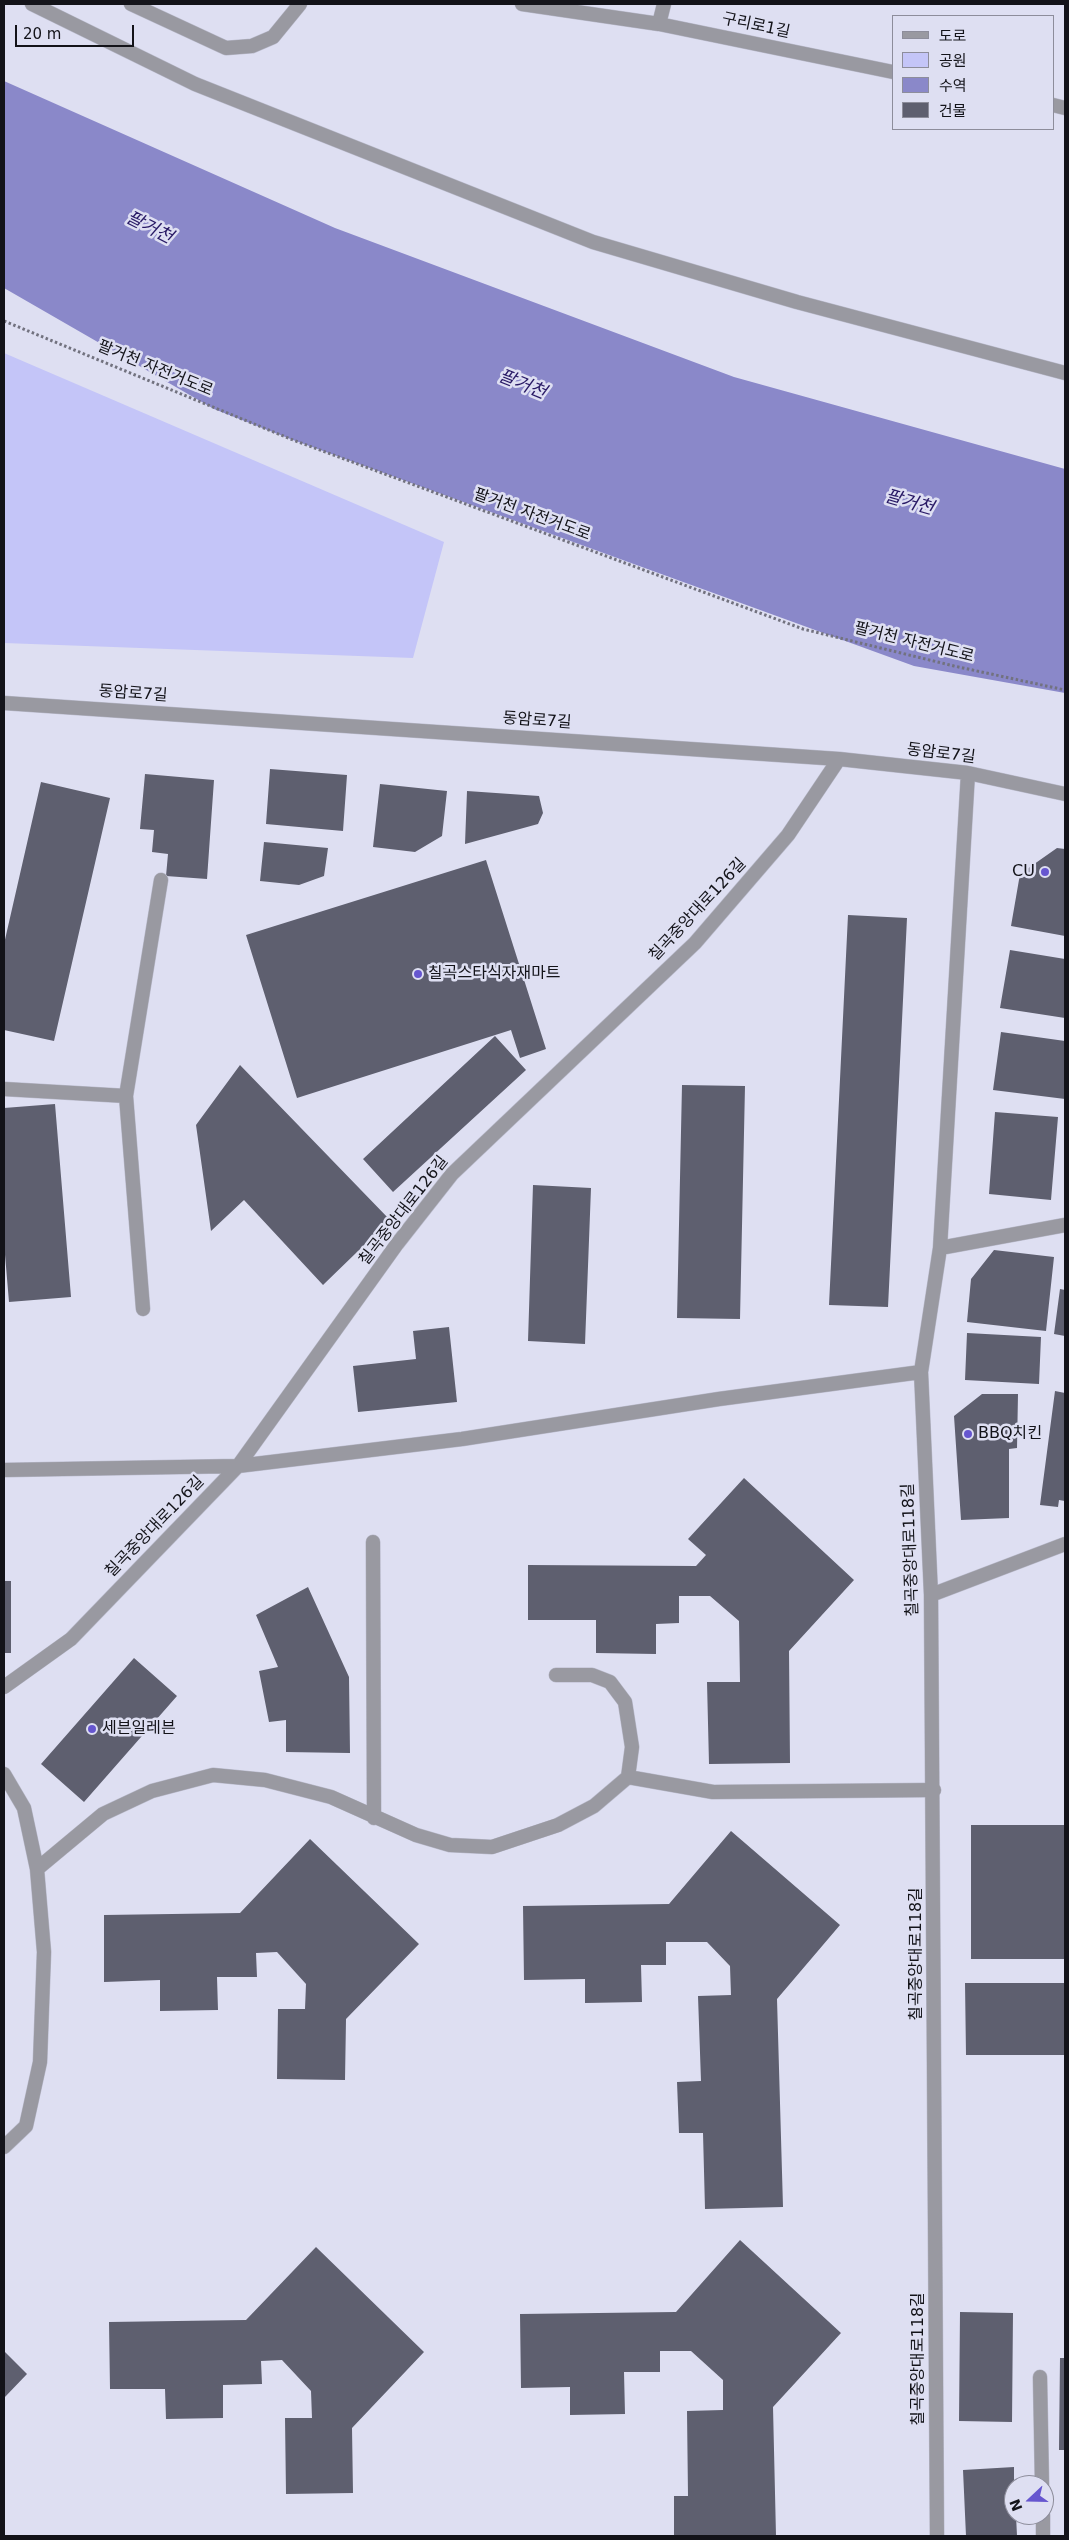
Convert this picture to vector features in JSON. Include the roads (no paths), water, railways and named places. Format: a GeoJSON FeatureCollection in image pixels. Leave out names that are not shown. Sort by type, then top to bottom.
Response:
{"type":"FeatureCollection","features":[{"type":"Feature","properties":{"kind":"street"},"geometry":{"type":"LineString","coordinates":[[32,4],[195,84],[593,242],[797,302],[1065,373]]}},
{"type":"Feature","properties":{"kind":"street"},"geometry":{"type":"LineString","coordinates":[[131,4],[226,48],[252,46],[273,37],[300,4]]}},
{"type":"Feature","properties":{"kind":"street","name":"구리로1길"},"geometry":{"type":"LineString","coordinates":[[522,4],[659,24],[892,72]]}},
{"type":"Feature","properties":{"kind":"street"},"geometry":{"type":"LineString","coordinates":[[659,24],[664,4]]}},
{"type":"Feature","properties":{"kind":"street","name":"동암로7길"},"geometry":{"type":"LineString","coordinates":[[4,703],[838,759],[968,773],[1065,794]]}},
{"type":"Feature","properties":{"kind":"street","name":"칠곡중앙대로126길"},"geometry":{"type":"LineString","coordinates":[[4,1687],[71,1639],[238,1466],[397,1244],[452,1174],[695,943],[788,835],[838,759]]}},
{"type":"Feature","properties":{"kind":"street","name":"칠곡중앙대로118길"},"geometry":{"type":"LineString","coordinates":[[937,2536],[934,1790],[931,1595],[921,1372],[940,1248],[968,773]]}},
{"type":"Feature","properties":{"kind":"street"},"geometry":{"type":"LineString","coordinates":[[143,1309],[126,1096],[161,880]]}},
{"type":"Feature","properties":{"kind":"street"},"geometry":{"type":"LineString","coordinates":[[4,1089],[126,1096]]}},
{"type":"Feature","properties":{"kind":"street"},"geometry":{"type":"LineString","coordinates":[[940,1248],[1065,1225]]}},
{"type":"Feature","properties":{"kind":"street"},"geometry":{"type":"LineString","coordinates":[[4,1470],[238,1466],[462,1439],[719,1399],[921,1372]]}},
{"type":"Feature","properties":{"kind":"street"},"geometry":{"type":"LineString","coordinates":[[373,1542],[374,1818]]}},
{"type":"Feature","properties":{"kind":"street"},"geometry":{"type":"LineString","coordinates":[[931,1595],[1065,1544]]}},
{"type":"Feature","properties":{"kind":"street"},"geometry":{"type":"LineString","coordinates":[[37,1869],[103,1814],[152,1791],[213,1775],[265,1780],[331,1797],[374,1818],[416,1835],[450,1845],[492,1847],[558,1825],[587,1810],[628,1777],[632,1747],[625,1702],[610,1682],[592,1674],[556,1675]]}},
{"type":"Feature","properties":{"kind":"street"},"geometry":{"type":"LineString","coordinates":[[4,1774],[24,1808],[37,1869],[44,1952],[40,2062],[26,2126],[4,2147]]}},
{"type":"Feature","properties":{"kind":"street"},"geometry":{"type":"LineString","coordinates":[[628,1777],[713,1792],[934,1790]]}},
{"type":"Feature","properties":{"kind":"street"},"geometry":{"type":"LineString","coordinates":[[1040,2377],[1042,2475]]}},
{"type":"Feature","properties":{"kind":"water","name":"팔거천"},"geometry":{"type":"Polygon","coordinates":[[[4,81],[335,228],[734,377],[1065,469],[1065,693],[914,666],[293,440],[214,409],[4,288],[4,81]]]}},
{"type":"Feature","properties":{"kind":"place","name":"CU"},"geometry":{"type":"Point","coordinates":[1045,872]}},
{"type":"Feature","properties":{"kind":"place","name":"칠곡스타식자재마트"},"geometry":{"type":"Point","coordinates":[418,974]}},
{"type":"Feature","properties":{"kind":"place","name":"BBQ치킨"},"geometry":{"type":"Point","coordinates":[968,1434]}},
{"type":"Feature","properties":{"kind":"place","name":"세븐일레븐"},"geometry":{"type":"Point","coordinates":[92,1729]}}]}
